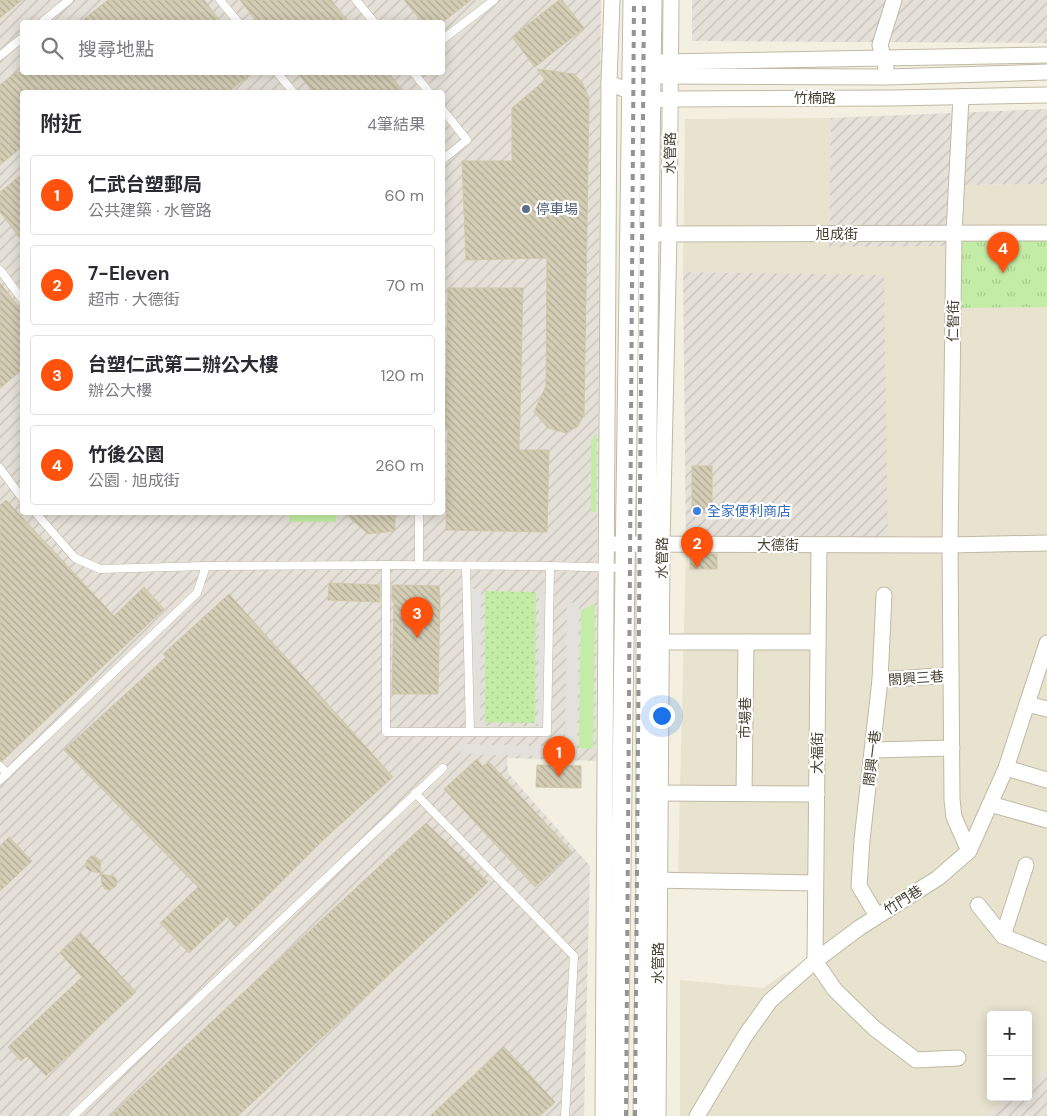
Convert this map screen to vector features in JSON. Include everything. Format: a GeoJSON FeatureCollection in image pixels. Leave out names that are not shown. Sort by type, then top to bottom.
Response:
{"type":"FeatureCollection","features":[{"type":"Feature","properties":{"kind":"street"},"geometry":{"type":"LineString","coordinates":[[612,0],[609,83],[607,544],[616,568],[618,1116]]}},
{"type":"Feature","properties":{"kind":"street"},"geometry":{"type":"LineString","coordinates":[[603,1116],[616,568],[626,545],[628,235],[633,0]]}},
{"type":"Feature","properties":{"kind":"street","name":"水管路"},"geometry":{"type":"LineString","coordinates":[[643,1116],[652,880],[660,792],[661,642],[654,545],[669,234],[661,100],[661,69],[652,0]]}},
{"type":"Feature","properties":{"kind":"street","name":"水管路"},"geometry":{"type":"LineString","coordinates":[[661,69],[671,0]]}},
{"type":"Feature","properties":{"kind":"street"},"geometry":{"type":"LineString","coordinates":[[892,98],[880,45],[894,0]]}},
{"type":"Feature","properties":{"kind":"street","name":"竹楠路"},"geometry":{"type":"LineString","coordinates":[[609,83],[631,83],[661,69],[883,59],[1047,55]]}},
{"type":"Feature","properties":{"kind":"street","name":"竹楠路"},"geometry":{"type":"LineString","coordinates":[[661,69],[888,77],[1047,72]]}},
{"type":"Feature","properties":{"kind":"street","name":"竹楠路"},"geometry":{"type":"LineString","coordinates":[[631,83],[661,100],[1047,95]]}},
{"type":"Feature","properties":{"kind":"street","name":"仁智街"},"geometry":{"type":"LineString","coordinates":[[950,545],[954,233],[961,97]]}},
{"type":"Feature","properties":{"kind":"street","name":"水管路"},"geometry":{"type":"LineString","coordinates":[[658,1116],[652,880],[654,545],[649,234],[661,100]]}},
{"type":"Feature","properties":{"kind":"street","name":"旭成街"},"geometry":{"type":"LineString","coordinates":[[628,235],[1047,233]]}},
{"type":"Feature","properties":{"kind":"street","name":"大德街"},"geometry":{"type":"LineString","coordinates":[[607,544],[950,545],[1047,543]]}},
{"type":"Feature","properties":{"kind":"street","name":"大福街"},"geometry":{"type":"LineString","coordinates":[[815,961],[819,545]]}},
{"type":"Feature","properties":{"kind":"street"},"geometry":{"type":"LineString","coordinates":[[950,545],[954,817],[969,851]]}},
{"type":"Feature","properties":{"kind":"street","name":"閤興一巷"},"geometry":{"type":"LineString","coordinates":[[877,916],[859,886],[862,840],[880,680],[884,595]]}},
{"type":"Feature","properties":{"kind":"street"},"geometry":{"type":"LineString","coordinates":[[661,642],[818,642]]}},
{"type":"Feature","properties":{"kind":"street","name":"市場巷"},"geometry":{"type":"LineString","coordinates":[[744,793],[746,642]]}},
{"type":"Feature","properties":{"kind":"street","name":"竹門巷"},"geometry":{"type":"LineString","coordinates":[[697,1116],[745,1036],[770,1001],[815,961],[877,916],[938,878],[969,851],[1006,768],[1047,643]]}},
{"type":"Feature","properties":{"kind":"street","name":"閤興三巷"},"geometry":{"type":"LineString","coordinates":[[880,680],[951,675]]}},
{"type":"Feature","properties":{"kind":"street"},"geometry":{"type":"LineString","coordinates":[[1027,704],[1047,710]]}},
{"type":"Feature","properties":{"kind":"street"},"geometry":{"type":"LineString","coordinates":[[873,750],[952,748]]}},
{"type":"Feature","properties":{"kind":"street"},"geometry":{"type":"LineString","coordinates":[[1006,768],[1047,780]]}},
{"type":"Feature","properties":{"kind":"street"},"geometry":{"type":"LineString","coordinates":[[660,792],[817,794]]}},
{"type":"Feature","properties":{"kind":"street"},"geometry":{"type":"LineString","coordinates":[[990,804],[1047,820]]}},
{"type":"Feature","properties":{"kind":"street"},"geometry":{"type":"LineString","coordinates":[[1003,936],[1026,865]]}},
{"type":"Feature","properties":{"kind":"street"},"geometry":{"type":"LineString","coordinates":[[652,880],[816,883]]}},
{"type":"Feature","properties":{"kind":"street"},"geometry":{"type":"LineString","coordinates":[[978,906],[1003,936],[1047,954]]}},
{"type":"Feature","properties":{"kind":"street"},"geometry":{"type":"LineString","coordinates":[[815,961],[835,990],[874,1028],[916,1060],[958,1058]]}},
{"type":"Feature","properties":{"kind":"lane"},"geometry":{"type":"LineString","coordinates":[[44,20],[69,0]]}},
{"type":"Feature","properties":{"kind":"lane"},"geometry":{"type":"LineString","coordinates":[[220,0],[236,20]]}},
{"type":"Feature","properties":{"kind":"lane"},"geometry":{"type":"LineString","coordinates":[[356,0],[372,20]]}},
{"type":"Feature","properties":{"kind":"lane"},"geometry":{"type":"LineString","coordinates":[[445,38],[494,0]]}},
{"type":"Feature","properties":{"kind":"lane"},"geometry":{"type":"LineString","coordinates":[[0,56],[20,40]]}},
{"type":"Feature","properties":{"kind":"lane"},"geometry":{"type":"LineString","coordinates":[[279,75],[291,90]]}},
{"type":"Feature","properties":{"kind":"lane"},"geometry":{"type":"LineString","coordinates":[[415,75],[427,90]]}},
{"type":"Feature","properties":{"kind":"lane"},"geometry":{"type":"LineString","coordinates":[[445,113],[467,140],[445,158]]}},
{"type":"Feature","properties":{"kind":"lane"},"geometry":{"type":"LineString","coordinates":[[0,270],[20,296]]}},
{"type":"Feature","properties":{"kind":"lane"},"geometry":{"type":"LineString","coordinates":[[0,468],[20,494]]}},
{"type":"Feature","properties":{"kind":"lane"},"geometry":{"type":"LineString","coordinates":[[38,515],[75,558],[100,569],[206,566],[386,565],[616,568]]}},
{"type":"Feature","properties":{"kind":"lane"},"geometry":{"type":"LineString","coordinates":[[419,515],[419,565]]}},
{"type":"Feature","properties":{"kind":"lane"},"geometry":{"type":"LineString","coordinates":[[386,565],[386,732],[547,732],[550,566]]}},
{"type":"Feature","properties":{"kind":"lane"},"geometry":{"type":"LineString","coordinates":[[0,780],[197,593],[206,566]]}},
{"type":"Feature","properties":{"kind":"lane"},"geometry":{"type":"LineString","coordinates":[[466,566],[470,732]]}},
{"type":"Feature","properties":{"kind":"lane"},"geometry":{"type":"LineString","coordinates":[[0,766],[7,774]]}},
{"type":"Feature","properties":{"kind":"lane"},"geometry":{"type":"LineString","coordinates":[[74,1116],[443,768]]}},
{"type":"Feature","properties":{"kind":"lane"},"geometry":{"type":"LineString","coordinates":[[415,793],[574,956],[565,1116]]}},
{"type":"Feature","properties":{"kind":"shaded area"},"geometry":{"type":"Polygon","coordinates":[[[0,0],[601,0],[596,761],[507,758],[508,773],[590,866],[584,1116],[0,1116],[0,0]]]}},
{"type":"Feature","properties":{"kind":"shaded area"},"geometry":{"type":"Polygon","coordinates":[[[692,0],[1047,0],[1047,43],[692,41],[692,0]]]}},
{"type":"Feature","properties":{"kind":"shaded area"},"geometry":{"type":"Polygon","coordinates":[[[1047,109],[1047,184],[962,185],[961,246],[829,247],[831,118],[1047,109]]]}},
{"type":"Feature","properties":{"kind":"shaded area"},"geometry":{"type":"Polygon","coordinates":[[[831,118],[829,247],[962,185],[1047,184],[1047,1070],[1032,1081],[1032,1011],[987,1011],[987,1101],[1006,1101],[986,1116],[680,1116],[680,980],[763,988],[808,958],[809,877],[678,872],[686,550],[884,276],[683,272],[685,119],[831,118]]]}},
{"type":"Feature","properties":{"kind":"shaded area"},"geometry":{"type":"Polygon","coordinates":[[[683,272],[884,275],[888,550],[686,550],[683,272]]]}},
{"type":"Feature","properties":{"kind":"shaded area"},"geometry":{"type":"Polygon","coordinates":[[[469,589],[481,589],[480,726],[538,726],[539,593],[550,593],[549,734],[468,734],[469,589]]]}},
{"type":"Feature","properties":{"kind":"shaded area"},"geometry":{"type":"Polygon","coordinates":[[[567,602],[579,603],[577,744],[565,744],[567,602]]]}},
{"type":"Feature","properties":{"kind":"shaded area"},"geometry":{"type":"Polygon","coordinates":[[[461,744],[577,747],[577,757],[460,754],[461,744]]]}},
{"type":"Feature","properties":{"kind":"shaded area"},"geometry":{"type":"Polygon","coordinates":[[[1047,1070],[1047,1116],[986,1116],[1006,1101],[1032,1101],[1032,1081],[1047,1070]]]}},
{"type":"Feature","properties":{"kind":"green space"},"geometry":{"type":"Polygon","coordinates":[[[958,238],[1047,238],[1047,307],[959,308],[958,238]]]}},
{"type":"Feature","properties":{"kind":"green space"},"geometry":{"type":"Polygon","coordinates":[[[597,433],[596,512],[591,512],[591,440],[597,433]]]}},
{"type":"Feature","properties":{"kind":"green space"},"geometry":{"type":"Polygon","coordinates":[[[289,515],[336,515],[336,522],[289,522],[289,515]]]}},
{"type":"Feature","properties":{"kind":"green space"},"geometry":{"type":"Polygon","coordinates":[[[485,591],[536,592],[535,723],[485,722],[485,591]]]}},
{"type":"Feature","properties":{"kind":"green space"},"geometry":{"type":"Polygon","coordinates":[[[595,604],[593,749],[579,748],[581,610],[595,604]]]}},
{"type":"Feature","properties":{"kind":"building"},"geometry":{"type":"Polygon","coordinates":[[[0,0],[22,0],[0,18],[0,0]]]}},
{"type":"Feature","properties":{"kind":"building"},"geometry":{"type":"Polygon","coordinates":[[[108,0],[204,0],[219,20],[83,20],[108,0]]]}},
{"type":"Feature","properties":{"kind":"building"},"geometry":{"type":"Polygon","coordinates":[[[240,0],[331,0],[347,20],[255,20],[240,0]]]}},
{"type":"Feature","properties":{"kind":"building"},"geometry":{"type":"Polygon","coordinates":[[[404,0],[471,0],[445,20],[420,20],[404,0]]]}},
{"type":"Feature","properties":{"kind":"building"},"geometry":{"type":"Polygon","coordinates":[[[559,0],[562,0],[584,28],[535,67],[512,37],[559,0]]]}},
{"type":"Feature","properties":{"kind":"building","name":"停車場"},"geometry":{"type":"Polygon","coordinates":[[[537,69],[574,74],[582,82],[589,98],[584,415],[577,427],[566,433],[548,428],[534,412],[546,386],[547,258],[466,260],[462,161],[512,161],[512,108],[545,80],[537,69]]]}},
{"type":"Feature","properties":{"kind":"building"},"geometry":{"type":"Polygon","coordinates":[[[16,72],[20,72],[20,75],[249,75],[230,90],[20,90],[20,149],[0,165],[0,85],[16,72]]]}},
{"type":"Feature","properties":{"kind":"building"},"geometry":{"type":"Polygon","coordinates":[[[299,75],[390,75],[402,90],[311,90],[299,75]]]}},
{"type":"Feature","properties":{"kind":"building"},"geometry":{"type":"Polygon","coordinates":[[[20,176],[20,238],[0,212],[0,192],[20,176]]]}},
{"type":"Feature","properties":{"kind":"building"},"geometry":{"type":"Polygon","coordinates":[[[0,283],[20,308],[20,372],[0,388],[0,283]]]}},
{"type":"Feature","properties":{"kind":"building"},"geometry":{"type":"Polygon","coordinates":[[[448,288],[523,288],[519,450],[549,450],[547,532],[446,530],[448,427],[445,427],[448,288]]]}},
{"type":"Feature","properties":{"kind":"building"},"geometry":{"type":"Polygon","coordinates":[[[692,466],[712,466],[712,513],[692,513],[692,466]]]}},
{"type":"Feature","properties":{"kind":"building"},"geometry":{"type":"Polygon","coordinates":[[[6,500],[114,616],[144,587],[164,609],[2,761],[0,760],[0,505],[6,500]]]}},
{"type":"Feature","properties":{"kind":"building"},"geometry":{"type":"Polygon","coordinates":[[[346,515],[395,515],[395,531],[368,534],[346,515]]]}},
{"type":"Feature","properties":{"kind":"building"},"geometry":{"type":"Polygon","coordinates":[[[690,554],[717,554],[717,569],[690,569],[690,554]]]}},
{"type":"Feature","properties":{"kind":"building"},"geometry":{"type":"Polygon","coordinates":[[[329,583],[380,585],[380,602],[328,600],[329,583]]]}},
{"type":"Feature","properties":{"kind":"building"},"geometry":{"type":"Polygon","coordinates":[[[392,586],[439,586],[438,694],[392,694],[394,602],[392,602],[392,586]]]}},
{"type":"Feature","properties":{"kind":"building"},"geometry":{"type":"Polygon","coordinates":[[[229,594],[393,777],[322,841],[236,927],[227,917],[189,953],[160,923],[198,887],[64,750],[166,657],[163,654],[229,594]]]}},
{"type":"Feature","properties":{"kind":"building"},"geometry":{"type":"Polygon","coordinates":[[[477,759],[483,767],[489,762],[572,852],[535,887],[444,789],[477,759]]]}},
{"type":"Feature","properties":{"kind":"building"},"geometry":{"type":"Polygon","coordinates":[[[537,765],[581,766],[581,788],[536,787],[537,765]]]}},
{"type":"Feature","properties":{"kind":"building"},"geometry":{"type":"Polygon","coordinates":[[[426,823],[488,882],[238,1116],[110,1116],[426,823]]]}},
{"type":"Feature","properties":{"kind":"building"},"geometry":{"type":"Polygon","coordinates":[[[9,837],[32,861],[0,891],[0,846],[9,837]]]}},
{"type":"Feature","properties":{"kind":"building"},"geometry":{"type":"Polygon","coordinates":[[[91,856],[100,860],[101,873],[90,871],[86,868],[86,861],[91,856]]]}},
{"type":"Feature","properties":{"kind":"building"},"geometry":{"type":"Polygon","coordinates":[[[101,874],[115,877],[117,881],[116,886],[110,890],[105,889],[102,884],[101,874]]]}},
{"type":"Feature","properties":{"kind":"building"},"geometry":{"type":"Polygon","coordinates":[[[81,933],[136,992],[46,1076],[27,1056],[21,1061],[8,1047],[82,977],[60,953],[81,933]]]}},
{"type":"Feature","properties":{"kind":"building"},"geometry":{"type":"Polygon","coordinates":[[[504,1047],[555,1102],[540,1116],[430,1116],[504,1047]]]}},
{"type":"Feature","properties":{"kind":"railway"},"geometry":{"type":"LineString","coordinates":[[626,1116],[634,0]]}},
{"type":"Feature","properties":{"kind":"railway"},"geometry":{"type":"LineString","coordinates":[[635,1116],[644,0]]}},
{"type":"Feature","properties":{"kind":"place","name":"停車場"},"geometry":{"type":"Point","coordinates":[526,209]}},
{"type":"Feature","properties":{"kind":"place","name":"竹後公園"},"geometry":{"type":"Point","coordinates":[1003,273]}},
{"type":"Feature","properties":{"kind":"place","name":"全家便利商店"},"geometry":{"type":"Point","coordinates":[697,511]}},
{"type":"Feature","properties":{"kind":"place","name":"7-Eleven"},"geometry":{"type":"Point","coordinates":[697,568]}},
{"type":"Feature","properties":{"kind":"place","name":"台塑仁武第二辦公大樓"},"geometry":{"type":"Point","coordinates":[417,638]}},
{"type":"Feature","properties":{"kind":"place","name":"仁武台塑郵局"},"geometry":{"type":"Point","coordinates":[559,777]}}]}
